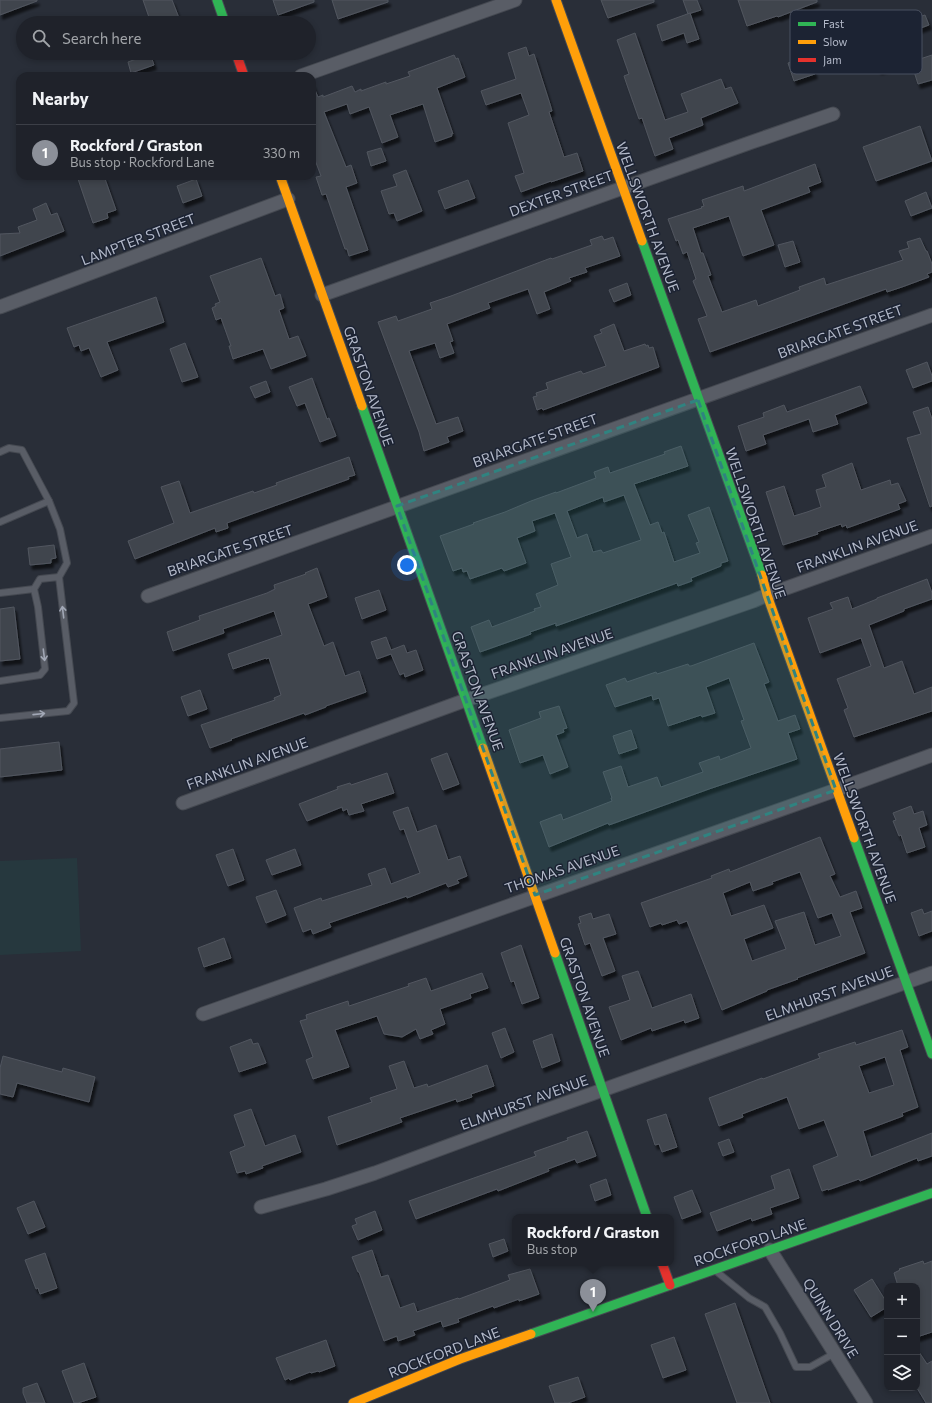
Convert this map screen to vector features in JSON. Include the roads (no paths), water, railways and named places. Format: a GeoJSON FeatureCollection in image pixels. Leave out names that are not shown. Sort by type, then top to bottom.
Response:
{"type":"FeatureCollection","features":[{"type":"Feature","properties":{"kind":"street"},"geometry":{"type":"LineString","coordinates":[[217,0],[223,16]]}},
{"type":"Feature","properties":{"kind":"street"},"geometry":{"type":"LineString","coordinates":[[312,72],[515,0]]}},
{"type":"Feature","properties":{"kind":"street","name":"WELLSWORTH AVENUE"},"geometry":{"type":"LineString","coordinates":[[556,0],[836,790],[932,1054]]}},
{"type":"Feature","properties":{"kind":"street"},"geometry":{"type":"LineString","coordinates":[[238,60],[243,72]]}},
{"type":"Feature","properties":{"kind":"street","name":"DEXTER STREET"},"geometry":{"type":"LineString","coordinates":[[322,295],[833,114]]}},
{"type":"Feature","properties":{"kind":"street","name":"GRASTON AVENUE"},"geometry":{"type":"LineString","coordinates":[[281,180],[535,895],[646,1214]]}},
{"type":"Feature","properties":{"kind":"street","name":"LAMPTER STREET"},"geometry":{"type":"LineString","coordinates":[[0,308],[288,199]]}},
{"type":"Feature","properties":{"kind":"street","name":"BRIARGATE STREET"},"geometry":{"type":"LineString","coordinates":[[148,596],[932,315]]}},
{"type":"Feature","properties":{"kind":"street","name":"FRANKLIN AVENUE"},"geometry":{"type":"LineString","coordinates":[[183,803],[466,700],[753,601],[932,536]]}},
{"type":"Feature","properties":{"kind":"street","name":"THOMAS AVENUE"},"geometry":{"type":"LineString","coordinates":[[203,1014],[932,755]]}},
{"type":"Feature","properties":{"kind":"street","name":"ELMHURST AVENUE"},"geometry":{"type":"LineString","coordinates":[[261,1207],[326,1189],[932,973]]}},
{"type":"Feature","properties":{"kind":"street","name":"ROCKFORD LANE"},"geometry":{"type":"LineString","coordinates":[[353,1403],[460,1360],[932,1193]]}},
{"type":"Feature","properties":{"kind":"street","name":"QUINN DRIVE"},"geometry":{"type":"LineString","coordinates":[[770,1250],[866,1403]]}},
{"type":"Feature","properties":{"kind":"street"},"geometry":{"type":"LineString","coordinates":[[663,1266],[670,1285]]}},
{"type":"Feature","properties":{"kind":"lane"},"geometry":{"type":"LineString","coordinates":[[0,452],[9,448],[22,450],[49,501],[60,529],[67,562],[59,577],[74,702],[68,711],[0,718]]}},
{"type":"Feature","properties":{"kind":"lane"},"geometry":{"type":"LineString","coordinates":[[0,522],[49,501]]}},
{"type":"Feature","properties":{"kind":"lane"},"geometry":{"type":"LineString","coordinates":[[0,681],[40,675],[45,669],[38,607],[34,589],[40,579],[59,577]]}},
{"type":"Feature","properties":{"kind":"lane"},"geometry":{"type":"LineString","coordinates":[[0,593],[34,589]]}},
{"type":"Feature","properties":{"kind":"lane"},"geometry":{"type":"LineString","coordinates":[[715,1269],[748,1298],[765,1307],[780,1333],[796,1367],[810,1367],[835,1353]]}},
{"type":"Feature","properties":{"kind":"place","name":"Rockford / Graston"},"geometry":{"type":"Point","coordinates":[593,1312]}}]}
